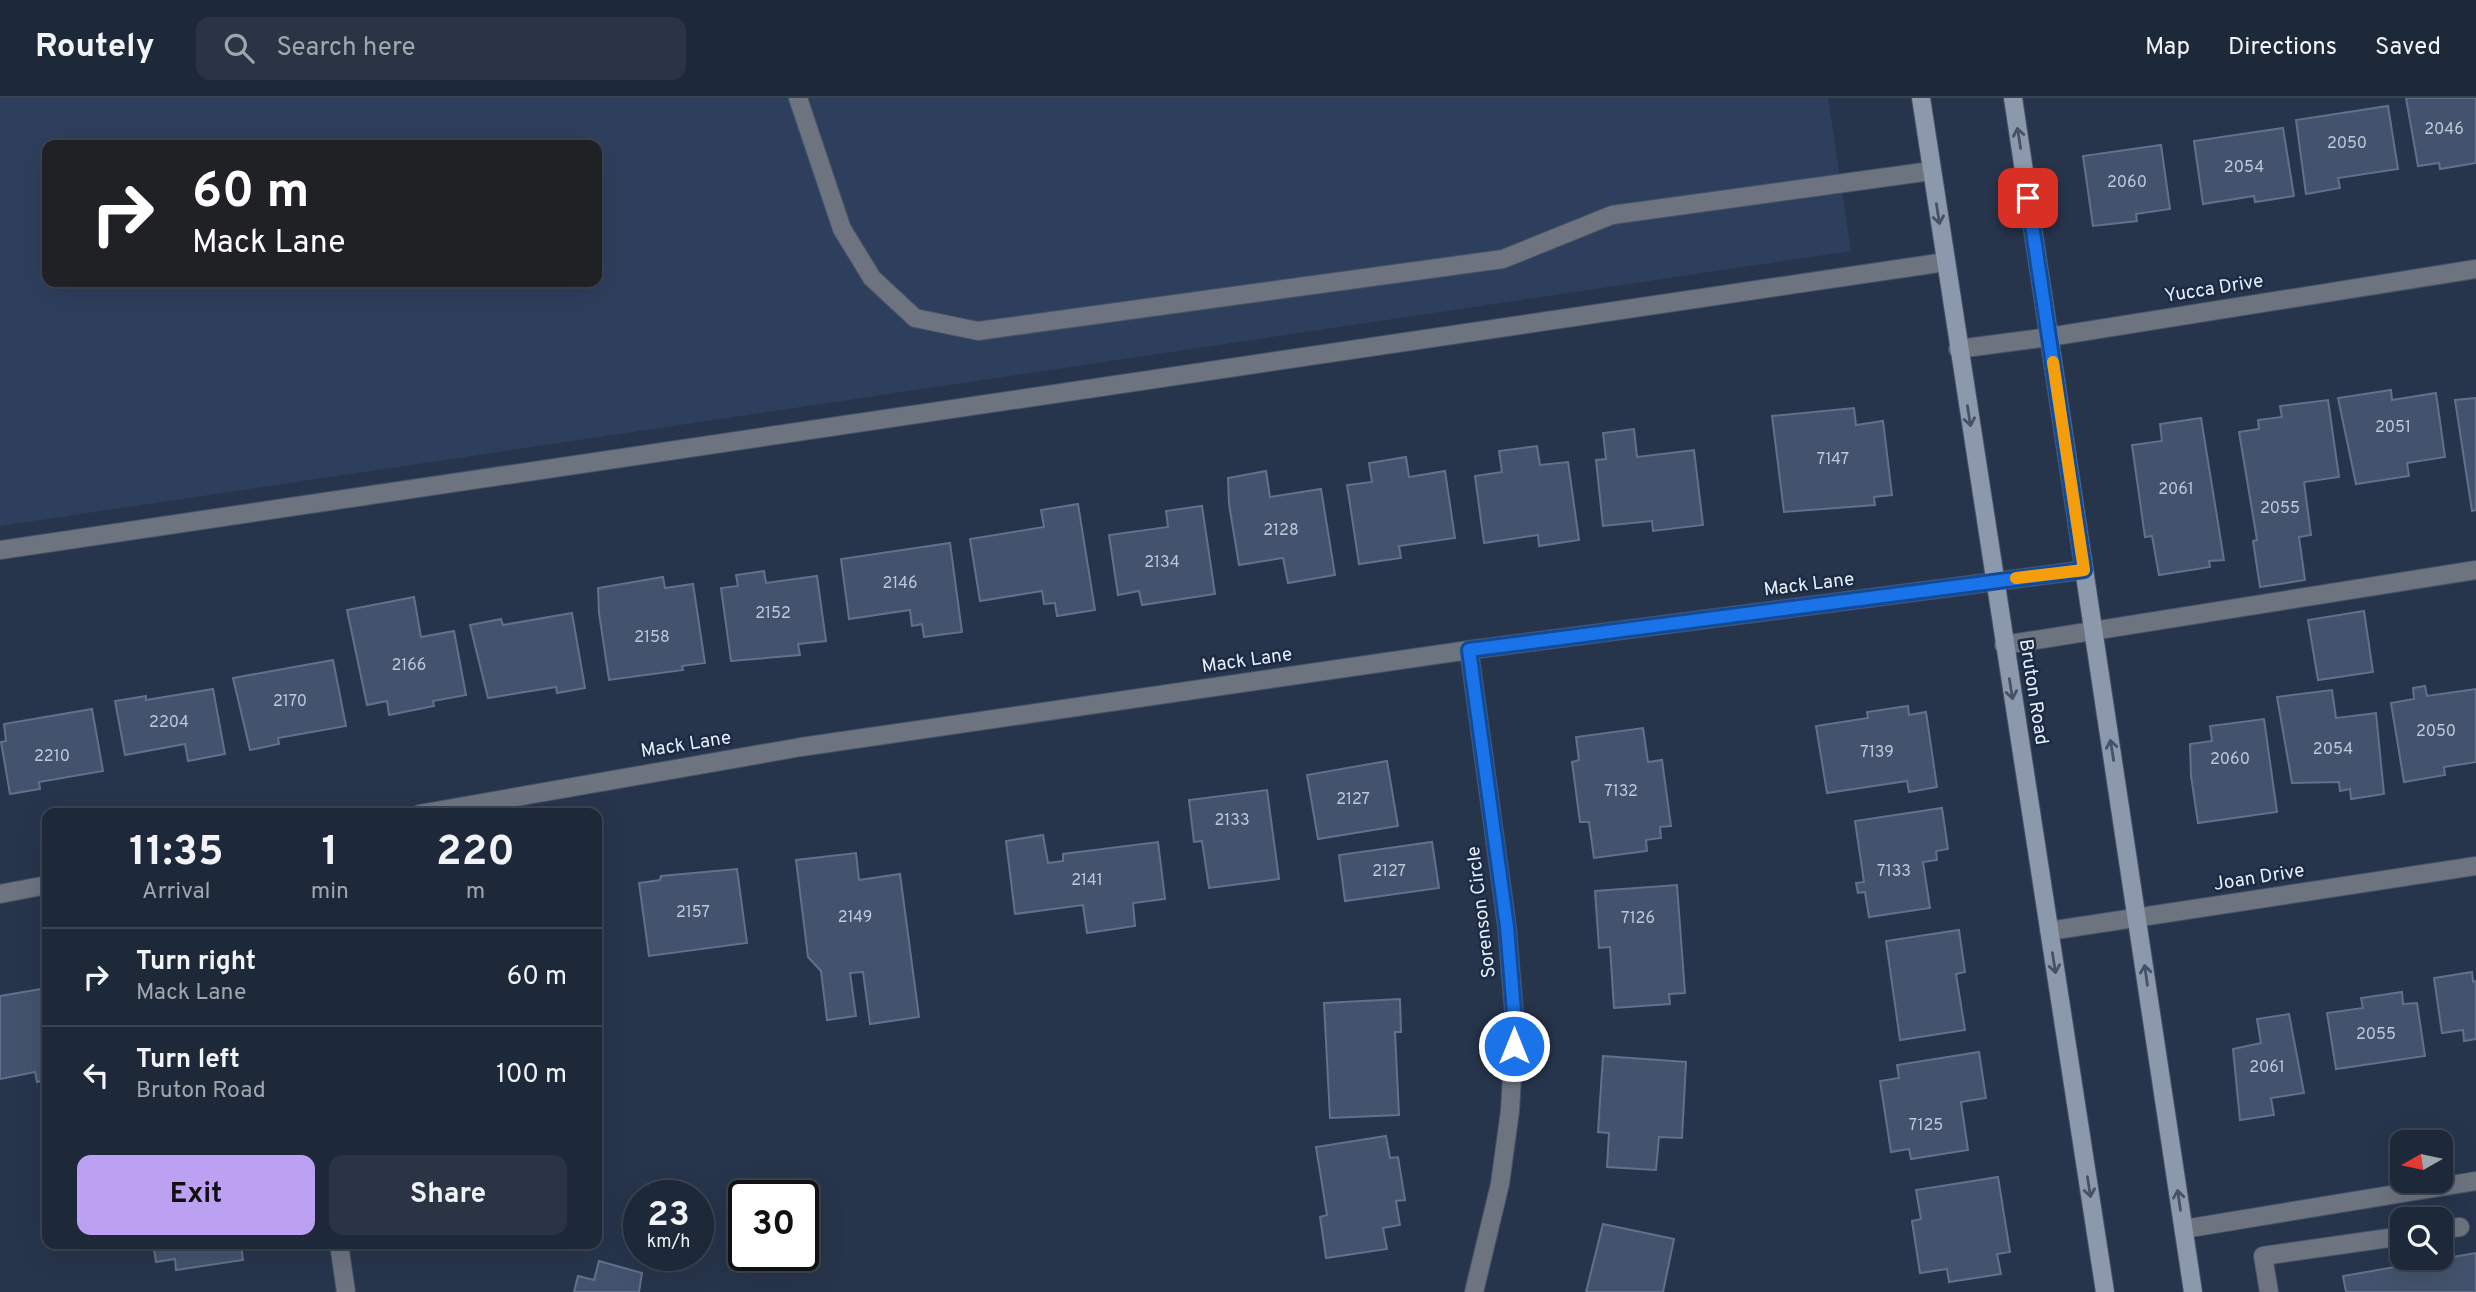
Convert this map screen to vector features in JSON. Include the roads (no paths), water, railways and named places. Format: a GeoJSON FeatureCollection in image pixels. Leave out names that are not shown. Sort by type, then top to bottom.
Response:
{"type":"FeatureCollection","features":[{"type":"Feature","properties":{"kind":"main road","name":"Bruton Road"},"geometry":{"type":"LineString","coordinates":[[1921,98],[2105,1292]]}},
{"type":"Feature","properties":{"kind":"main road"},"geometry":{"type":"LineString","coordinates":[[2013,98],[2193,1292]]}},
{"type":"Feature","properties":{"kind":"street"},"geometry":{"type":"LineString","coordinates":[[799,98],[842,229],[872,278],[915,318],[978,331],[1503,259],[1612,215],[1931,171]]}},
{"type":"Feature","properties":{"kind":"street"},"geometry":{"type":"LineString","coordinates":[[0,551],[1945,262]]}},
{"type":"Feature","properties":{"kind":"street","name":"Yucca Drive"},"geometry":{"type":"LineString","coordinates":[[1958,349],[2476,269]]}},
{"type":"Feature","properties":{"kind":"street","name":"Mack Lane"},"geometry":{"type":"LineString","coordinates":[[453,808],[801,747],[1469,650],[2084,570]]}},
{"type":"Feature","properties":{"kind":"street"},"geometry":{"type":"LineString","coordinates":[[2004,645],[2476,570]]}},
{"type":"Feature","properties":{"kind":"street","name":"Sorenson Circle"},"geometry":{"type":"LineString","coordinates":[[1469,650],[1507,927],[1515,1024],[1510,1111],[1500,1184],[1474,1292]]}},
{"type":"Feature","properties":{"kind":"street","name":"Joan Drive"},"geometry":{"type":"LineString","coordinates":[[2049,931],[2476,866]]}},
{"type":"Feature","properties":{"kind":"street"},"geometry":{"type":"LineString","coordinates":[[0,894],[42,886]]}},
{"type":"Feature","properties":{"kind":"street"},"geometry":{"type":"LineString","coordinates":[[2184,1229],[2476,1181]]}},
{"type":"Feature","properties":{"kind":"street"},"geometry":{"type":"LineString","coordinates":[[2453,1228],[2460,1227]]}},
{"type":"Feature","properties":{"kind":"street"},"geometry":{"type":"LineString","coordinates":[[2269,1292],[2263,1256],[2390,1238]]}},
{"type":"Feature","properties":{"kind":"street"},"geometry":{"type":"LineString","coordinates":[[340,1249],[346,1292]]}}]}
